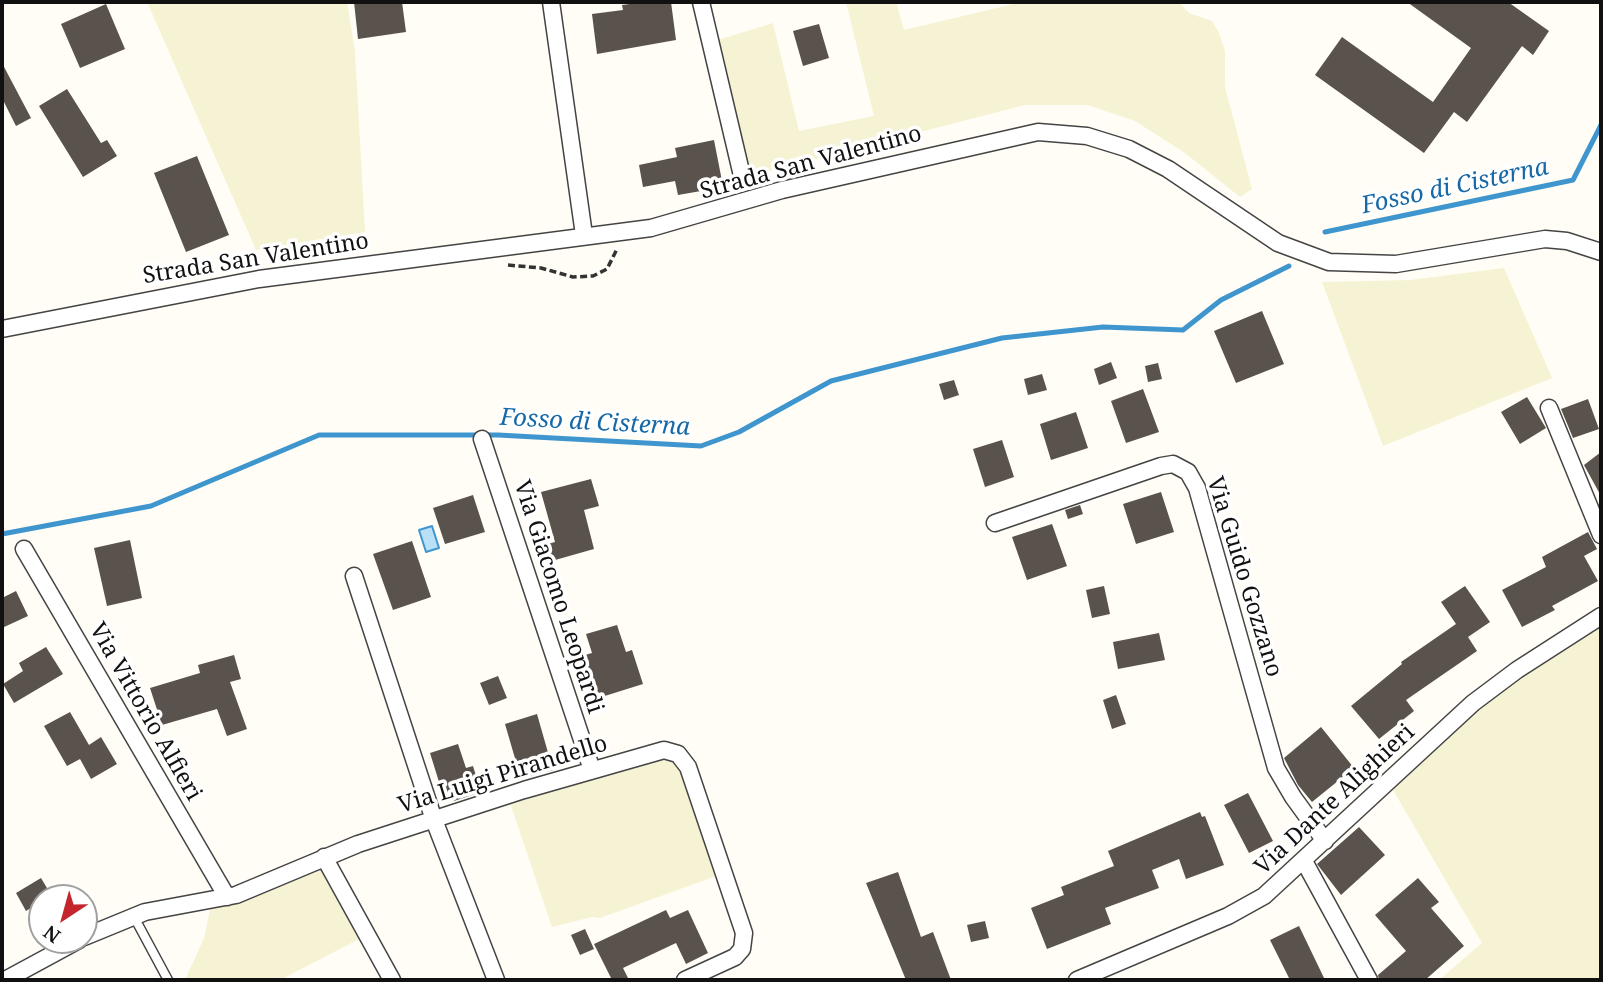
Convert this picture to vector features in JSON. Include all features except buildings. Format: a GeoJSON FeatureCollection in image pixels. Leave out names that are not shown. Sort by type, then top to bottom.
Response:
{"type":"FeatureCollection","features":[{"type":"Feature","properties":{"kind":"street"},"geometry":{"type":"LineString","coordinates":[[551,2],[584,235]]}},
{"type":"Feature","properties":{"kind":"street"},"geometry":{"type":"LineString","coordinates":[[701,2],[743,180]]}},
{"type":"Feature","properties":{"kind":"street","name":"Strada San Valentino"},"geometry":{"type":"LineString","coordinates":[[2,329],[235,283],[667,225],[782,190],[1007,137],[1056,132],[1101,139],[1142,155],[1262,233],[1293,250],[1329,262],[1396,264],[1545,239],[1567,241],[1601,252]]}},
{"type":"Feature","properties":{"kind":"street"},"geometry":{"type":"LineString","coordinates":[[1549,408],[1601,535]]}},
{"type":"Feature","properties":{"kind":"street","name":"Via Giacomo Leopardi"},"geometry":{"type":"LineString","coordinates":[[482,439],[592,770]]}},
{"type":"Feature","properties":{"kind":"street","name":"Via Guido Gozzano"},"geometry":{"type":"LineString","coordinates":[[995,523],[1161,466],[1172,464],[1188,472],[1197,488],[1272,755],[1293,797],[1325,841]]}},
{"type":"Feature","properties":{"kind":"street","name":"Via Vittorio Alfieri"},"geometry":{"type":"LineString","coordinates":[[24,549],[227,897]]}},
{"type":"Feature","properties":{"kind":"street"},"geometry":{"type":"LineString","coordinates":[[354,576],[434,820],[496,980]]}},
{"type":"Feature","properties":{"kind":"street","name":"Via Dante Alighieri"},"geometry":{"type":"LineString","coordinates":[[1077,980],[1236,913],[1273,888],[1482,696],[1601,616]]}},
{"type":"Feature","properties":{"kind":"street","name":"Via Luigi Pirandello"},"geometry":{"type":"LineString","coordinates":[[98,931],[133,915],[227,897],[324,857],[592,770],[664,750],[678,754],[688,767],[745,939],[742,949],[730,960],[685,980]]}},
{"type":"Feature","properties":{"kind":"street"},"geometry":{"type":"LineString","coordinates":[[324,857],[392,980]]}},
{"type":"Feature","properties":{"kind":"street"},"geometry":{"type":"LineString","coordinates":[[1304,860],[1369,980]]}},
{"type":"Feature","properties":{"kind":"street"},"geometry":{"type":"LineString","coordinates":[[5,980],[53,954]]}},
{"type":"Feature","properties":{"kind":"lane"},"geometry":{"type":"LineString","coordinates":[[133,915],[168,980]]}},
{"type":"Feature","properties":{"kind":"path"},"geometry":{"type":"LineString","coordinates":[[506,265],[541,268],[573,277],[593,276],[607,269],[617,254],[616,233]]}},
{"type":"Feature","properties":{"kind":"shaded area"},"geometry":{"type":"Polygon","coordinates":[[[147,2],[347,2],[355,51],[365,232],[256,250],[147,2]]]}},
{"type":"Feature","properties":{"kind":"shaded area"},"geometry":{"type":"Polygon","coordinates":[[[846,2],[896,2],[904,30],[1022,2],[1179,2],[1189,13],[1212,21],[1219,33],[1225,51],[1225,87],[1252,189],[1240,197],[1185,153],[1135,121],[1088,105],[1025,105],[737,179],[705,44],[773,23],[799,131],[874,116],[846,2]]]}},
{"type":"Feature","properties":{"kind":"shaded area"},"geometry":{"type":"Polygon","coordinates":[[[1504,268],[1552,378],[1383,446],[1322,282],[1410,280],[1504,268]]]}},
{"type":"Feature","properties":{"kind":"shaded area"},"geometry":{"type":"Polygon","coordinates":[[[1601,623],[1601,980],[1439,980],[1482,943],[1393,790],[1509,682],[1601,623]]]}},
{"type":"Feature","properties":{"kind":"shaded area"},"geometry":{"type":"Polygon","coordinates":[[[668,755],[679,761],[719,875],[600,918],[592,917],[552,927],[510,803],[668,755]]]}},
{"type":"Feature","properties":{"kind":"shaded area"},"geometry":{"type":"Polygon","coordinates":[[[325,868],[361,938],[280,980],[185,980],[204,938],[211,905],[238,904],[325,868]]]}},
{"type":"Feature","properties":{"kind":"water"},"geometry":{"type":"Polygon","coordinates":[[[432,526],[439,548],[426,552],[419,530],[432,526]]]}},
{"type":"Feature","properties":{"kind":"waterway","name":"Fosso di Cisterna"},"geometry":{"type":"LineString","coordinates":[[1325,232],[1573,180],[1601,125]]}},
{"type":"Feature","properties":{"kind":"waterway","name":"Fosso di Cisterna"},"geometry":{"type":"LineString","coordinates":[[2,534],[151,506],[319,435],[498,435],[701,446],[739,432],[831,381],[1002,338],[1103,327],[1183,330],[1221,300],[1289,266]]}}]}
